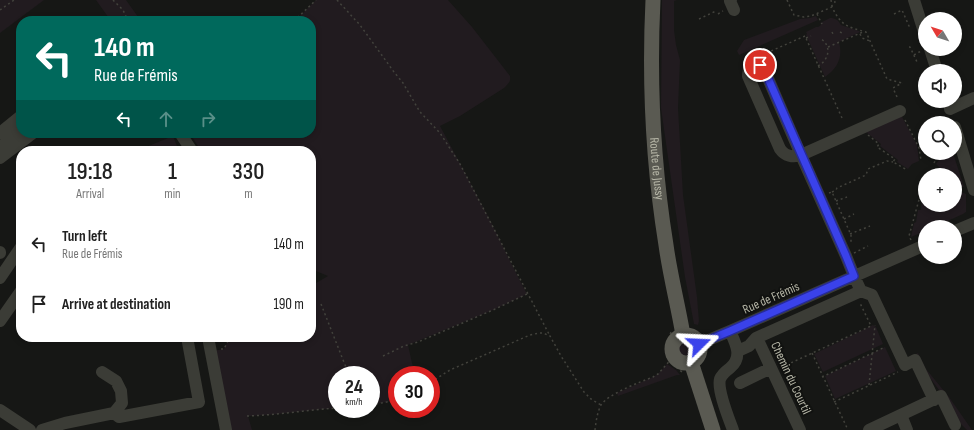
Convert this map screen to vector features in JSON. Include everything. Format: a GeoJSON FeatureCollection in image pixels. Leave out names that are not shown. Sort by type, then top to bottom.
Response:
{"type":"FeatureCollection","features":[{"type":"Feature","properties":{"kind":"main road","name":"Route de Jussy"},"geometry":{"type":"LineString","coordinates":[[653,0],[651,95],[656,167],[666,246],[683,335]]}},
{"type":"Feature","properties":{"kind":"main road"},"geometry":{"type":"LineString","coordinates":[[687,334],[693,336],[699,344],[699,354],[696,359],[691,362],[682,362],[674,356],[672,349],[673,343],[678,337],[687,334]]}},
{"type":"Feature","properties":{"kind":"main road"},"geometry":{"type":"LineString","coordinates":[[691,362],[713,430]]}},
{"type":"Feature","properties":{"kind":"street"},"geometry":{"type":"LineString","coordinates":[[914,0],[918,13]]}},
{"type":"Feature","properties":{"kind":"street"},"geometry":{"type":"LineString","coordinates":[[869,306],[858,292],[854,276],[846,256],[802,155],[764,69],[760,65],[756,64],[749,70],[748,76],[780,149],[784,154],[791,156],[798,157],[802,155],[900,111]]}},
{"type":"Feature","properties":{"kind":"street"},"geometry":{"type":"LineString","coordinates":[[962,101],[974,98]]}},
{"type":"Feature","properties":{"kind":"street"},"geometry":{"type":"LineString","coordinates":[[0,133],[16,120]]}},
{"type":"Feature","properties":{"kind":"street"},"geometry":{"type":"LineString","coordinates":[[0,147],[16,135]]}},
{"type":"Feature","properties":{"kind":"street"},"geometry":{"type":"LineString","coordinates":[[0,158],[26,138]]}},
{"type":"Feature","properties":{"kind":"street"},"geometry":{"type":"LineString","coordinates":[[962,155],[971,190]]}},
{"type":"Feature","properties":{"kind":"street"},"geometry":{"type":"LineString","coordinates":[[962,229],[974,223]]}},
{"type":"Feature","properties":{"kind":"street","name":"Rue de Frémis"},"geometry":{"type":"LineString","coordinates":[[699,344],[918,248]]}},
{"type":"Feature","properties":{"kind":"street"},"geometry":{"type":"LineString","coordinates":[[0,278],[16,254]]}},
{"type":"Feature","properties":{"kind":"street"},"geometry":{"type":"LineString","coordinates":[[738,351],[749,346],[754,339],[858,292],[872,295],[905,365],[915,360],[934,400]]}},
{"type":"Feature","properties":{"kind":"street"},"geometry":{"type":"LineString","coordinates":[[0,321],[16,298]]}},
{"type":"Feature","properties":{"kind":"street"},"geometry":{"type":"LineString","coordinates":[[730,331],[738,351],[737,357],[735,362],[720,378],[720,384],[725,407],[733,430]]}},
{"type":"Feature","properties":{"kind":"street","name":"Chemin du Courtil"},"geometry":{"type":"LineString","coordinates":[[757,338],[800,430]]}},
{"type":"Feature","properties":{"kind":"street"},"geometry":{"type":"LineString","coordinates":[[114,413],[119,417],[199,402],[185,342]]}},
{"type":"Feature","properties":{"kind":"street"},"geometry":{"type":"LineString","coordinates":[[209,342],[226,430]]}},
{"type":"Feature","properties":{"kind":"street"},"geometry":{"type":"LineString","coordinates":[[740,383],[771,370]]}},
{"type":"Feature","properties":{"kind":"street"},"geometry":{"type":"LineString","coordinates":[[42,430],[65,422],[114,413],[122,403],[121,391],[116,382],[102,372]]}},
{"type":"Feature","properties":{"kind":"street"},"geometry":{"type":"LineString","coordinates":[[869,430],[941,396],[955,425]]}},
{"type":"Feature","properties":{"kind":"street"},"geometry":{"type":"LineString","coordinates":[[0,410],[30,430]]}},
{"type":"Feature","properties":{"kind":"street"},"geometry":{"type":"LineString","coordinates":[[901,415],[908,430]]}},
{"type":"Feature","properties":{"kind":"path"},"geometry":{"type":"LineString","coordinates":[[0,10],[14,0]]}},
{"type":"Feature","properties":{"kind":"path"},"geometry":{"type":"LineString","coordinates":[[113,0],[124,10],[126,16]]}},
{"type":"Feature","properties":{"kind":"path"},"geometry":{"type":"LineString","coordinates":[[299,16],[316,0]]}},
{"type":"Feature","properties":{"kind":"path"},"geometry":{"type":"LineString","coordinates":[[337,0],[360,24],[403,83],[420,112],[440,133],[460,164],[527,294],[568,367],[584,392],[591,399],[601,405]]}},
{"type":"Feature","properties":{"kind":"path"},"geometry":{"type":"LineString","coordinates":[[787,0],[794,15],[804,17],[812,16],[832,7],[835,2],[833,0]]}},
{"type":"Feature","properties":{"kind":"path"},"geometry":{"type":"LineString","coordinates":[[833,0],[832,7],[837,18],[844,25],[866,32],[887,79],[902,83],[893,88],[897,97]]}},
{"type":"Feature","properties":{"kind":"path"},"geometry":{"type":"LineString","coordinates":[[894,14],[902,10],[909,26],[907,27]]}},
{"type":"Feature","properties":{"kind":"path"},"geometry":{"type":"LineString","coordinates":[[699,19],[716,11]]}},
{"type":"Feature","properties":{"kind":"path"},"geometry":{"type":"LineString","coordinates":[[817,14],[822,24]]}},
{"type":"Feature","properties":{"kind":"path"},"geometry":{"type":"LineString","coordinates":[[840,32],[844,34]]}},
{"type":"Feature","properties":{"kind":"path"},"geometry":{"type":"LineString","coordinates":[[828,47],[864,32]]}},
{"type":"Feature","properties":{"kind":"path"},"geometry":{"type":"LineString","coordinates":[[860,34],[862,38],[870,41]]}},
{"type":"Feature","properties":{"kind":"path"},"geometry":{"type":"LineString","coordinates":[[754,65],[752,61],[763,54],[805,36],[806,38],[811,36]]}},
{"type":"Feature","properties":{"kind":"path"},"geometry":{"type":"LineString","coordinates":[[806,38],[842,118]]}},
{"type":"Feature","properties":{"kind":"path"},"geometry":{"type":"LineString","coordinates":[[818,66],[823,63],[828,52],[828,47],[821,39]]}},
{"type":"Feature","properties":{"kind":"path"},"geometry":{"type":"LineString","coordinates":[[909,48],[910,47],[917,62],[915,63]]}},
{"type":"Feature","properties":{"kind":"path"},"geometry":{"type":"LineString","coordinates":[[900,111],[918,146]]}},
{"type":"Feature","properties":{"kind":"path"},"geometry":{"type":"LineString","coordinates":[[860,129],[879,144],[877,147],[894,159],[893,162]]}},
{"type":"Feature","properties":{"kind":"path"},"geometry":{"type":"LineString","coordinates":[[832,192],[837,188],[866,175],[868,169],[887,161],[893,162],[907,170]]}},
{"type":"Feature","properties":{"kind":"path"},"geometry":{"type":"LineString","coordinates":[[836,201],[847,197]]}},
{"type":"Feature","properties":{"kind":"path"},"geometry":{"type":"LineString","coordinates":[[910,251],[908,246],[913,244],[909,236],[918,203]]}},
{"type":"Feature","properties":{"kind":"path"},"geometry":{"type":"LineString","coordinates":[[844,219],[854,214]]}},
{"type":"Feature","properties":{"kind":"path"},"geometry":{"type":"LineString","coordinates":[[850,234],[870,226]]}},
{"type":"Feature","properties":{"kind":"path"},"geometry":{"type":"LineString","coordinates":[[851,254],[868,246]]}},
{"type":"Feature","properties":{"kind":"path"},"geometry":{"type":"LineString","coordinates":[[858,292],[871,325]]}},
{"type":"Feature","properties":{"kind":"path"},"geometry":{"type":"LineString","coordinates":[[384,356],[404,346],[418,342],[527,294]]}},
{"type":"Feature","properties":{"kind":"path"},"geometry":{"type":"LineString","coordinates":[[321,304],[345,366]]}},
{"type":"Feature","properties":{"kind":"path"},"geometry":{"type":"LineString","coordinates":[[771,370],[875,324]]}},
{"type":"Feature","properties":{"kind":"path"},"geometry":{"type":"LineString","coordinates":[[875,324],[878,329]]}},
{"type":"Feature","properties":{"kind":"path"},"geometry":{"type":"LineString","coordinates":[[869,385],[875,324]]}},
{"type":"Feature","properties":{"kind":"path"},"geometry":{"type":"LineString","coordinates":[[440,376],[450,370],[530,335],[543,333],[550,336]]}},
{"type":"Feature","properties":{"kind":"path"},"geometry":{"type":"LineString","coordinates":[[822,377],[886,346]]}},
{"type":"Feature","properties":{"kind":"path"},"geometry":{"type":"LineString","coordinates":[[812,353],[848,430]]}},
{"type":"Feature","properties":{"kind":"path"},"geometry":{"type":"LineString","coordinates":[[595,430],[598,413],[605,400],[612,395],[658,374],[674,356]]}},
{"type":"Feature","properties":{"kind":"path"},"geometry":{"type":"LineString","coordinates":[[834,402],[906,368],[905,365]]}},
{"type":"Feature","properties":{"kind":"path"},"geometry":{"type":"LineString","coordinates":[[247,416],[266,416],[328,409]]}},
{"type":"Feature","properties":{"kind":"shaded area"},"geometry":{"type":"Polygon","coordinates":[[[0,0],[44,0],[23,16],[16,16],[16,21],[0,33],[0,0]]]}},
{"type":"Feature","properties":{"kind":"shaded area"},"geometry":{"type":"Polygon","coordinates":[[[96,0],[126,0],[137,16],[107,16],[96,0]]]}},
{"type":"Feature","properties":{"kind":"shaded area"},"geometry":{"type":"Polygon","coordinates":[[[316,0],[448,0],[472,27],[510,76],[510,81],[504,88],[460,116],[440,126],[527,294],[493,310],[408,345],[413,366],[388,366],[388,402],[380,403],[380,366],[328,366],[328,409],[248,416],[252,430],[229,430],[213,351],[224,349],[228,342],[316,342],[316,283],[328,276],[316,271],[316,146],[198,146],[193,138],[316,138],[316,16],[300,16],[316,0]]]}},
{"type":"Feature","properties":{"kind":"shaded area"},"geometry":{"type":"Polygon","coordinates":[[[662,0],[677,0],[674,1],[674,30],[680,60],[678,108],[683,195],[697,297],[698,325],[694,324],[685,277],[661,108],[662,0]]]}},
{"type":"Feature","properties":{"kind":"shaded area"},"geometry":{"type":"Polygon","coordinates":[[[816,16],[818,20],[739,55],[737,51],[744,40],[800,19],[816,16]]]}},
{"type":"Feature","properties":{"kind":"shaded area"},"geometry":{"type":"Polygon","coordinates":[[[830,18],[834,18],[841,25],[860,32],[839,42],[840,57],[838,62],[833,70],[825,77],[806,32],[818,27],[821,25],[820,23],[830,18]]]}},
{"type":"Feature","properties":{"kind":"shaded area"},"geometry":{"type":"Polygon","coordinates":[[[901,115],[917,145],[919,161],[912,164],[908,169],[897,162],[898,160],[880,146],[881,144],[866,132],[901,115]]]}},
{"type":"Feature","properties":{"kind":"shaded area"},"geometry":{"type":"Polygon","coordinates":[[[168,138],[174,138],[177,146],[148,146],[168,138]]]}},
{"type":"Feature","properties":{"kind":"shaded area"},"geometry":{"type":"Polygon","coordinates":[[[939,160],[955,160],[958,168],[940,168],[936,164],[939,160]]]}},
{"type":"Feature","properties":{"kind":"shaded area"},"geometry":{"type":"Polygon","coordinates":[[[962,192],[966,194],[966,212],[963,214],[950,220],[918,220],[918,234],[911,237],[914,223],[916,222],[918,210],[918,212],[962,212],[962,192]]]}},
{"type":"Feature","properties":{"kind":"shaded area"},"geometry":{"type":"Polygon","coordinates":[[[873,325],[876,327],[883,344],[823,372],[814,354],[873,325]]]}},
{"type":"Feature","properties":{"kind":"shaded area"},"geometry":{"type":"Polygon","coordinates":[[[682,340],[690,340],[695,345],[693,356],[690,358],[682,358],[677,353],[677,345],[682,340]]]}},
{"type":"Feature","properties":{"kind":"shaded area"},"geometry":{"type":"Polygon","coordinates":[[[885,347],[896,371],[835,399],[825,376],[885,347]]]}},
{"type":"Feature","properties":{"kind":"shaded area"},"geometry":{"type":"Polygon","coordinates":[[[918,353],[926,369],[949,397],[972,430],[967,430],[961,424],[950,404],[923,369],[916,354],[918,353]]]}},
{"type":"Feature","properties":{"kind":"shaded area"},"geometry":{"type":"Polygon","coordinates":[[[667,364],[676,370],[680,375],[618,396],[617,393],[658,374],[667,364]]]}},
{"type":"Feature","properties":{"kind":"route"},"geometry":{"type":"LineString","coordinates":[[699,344],[854,276],[764,68],[760,65]]}}]}
